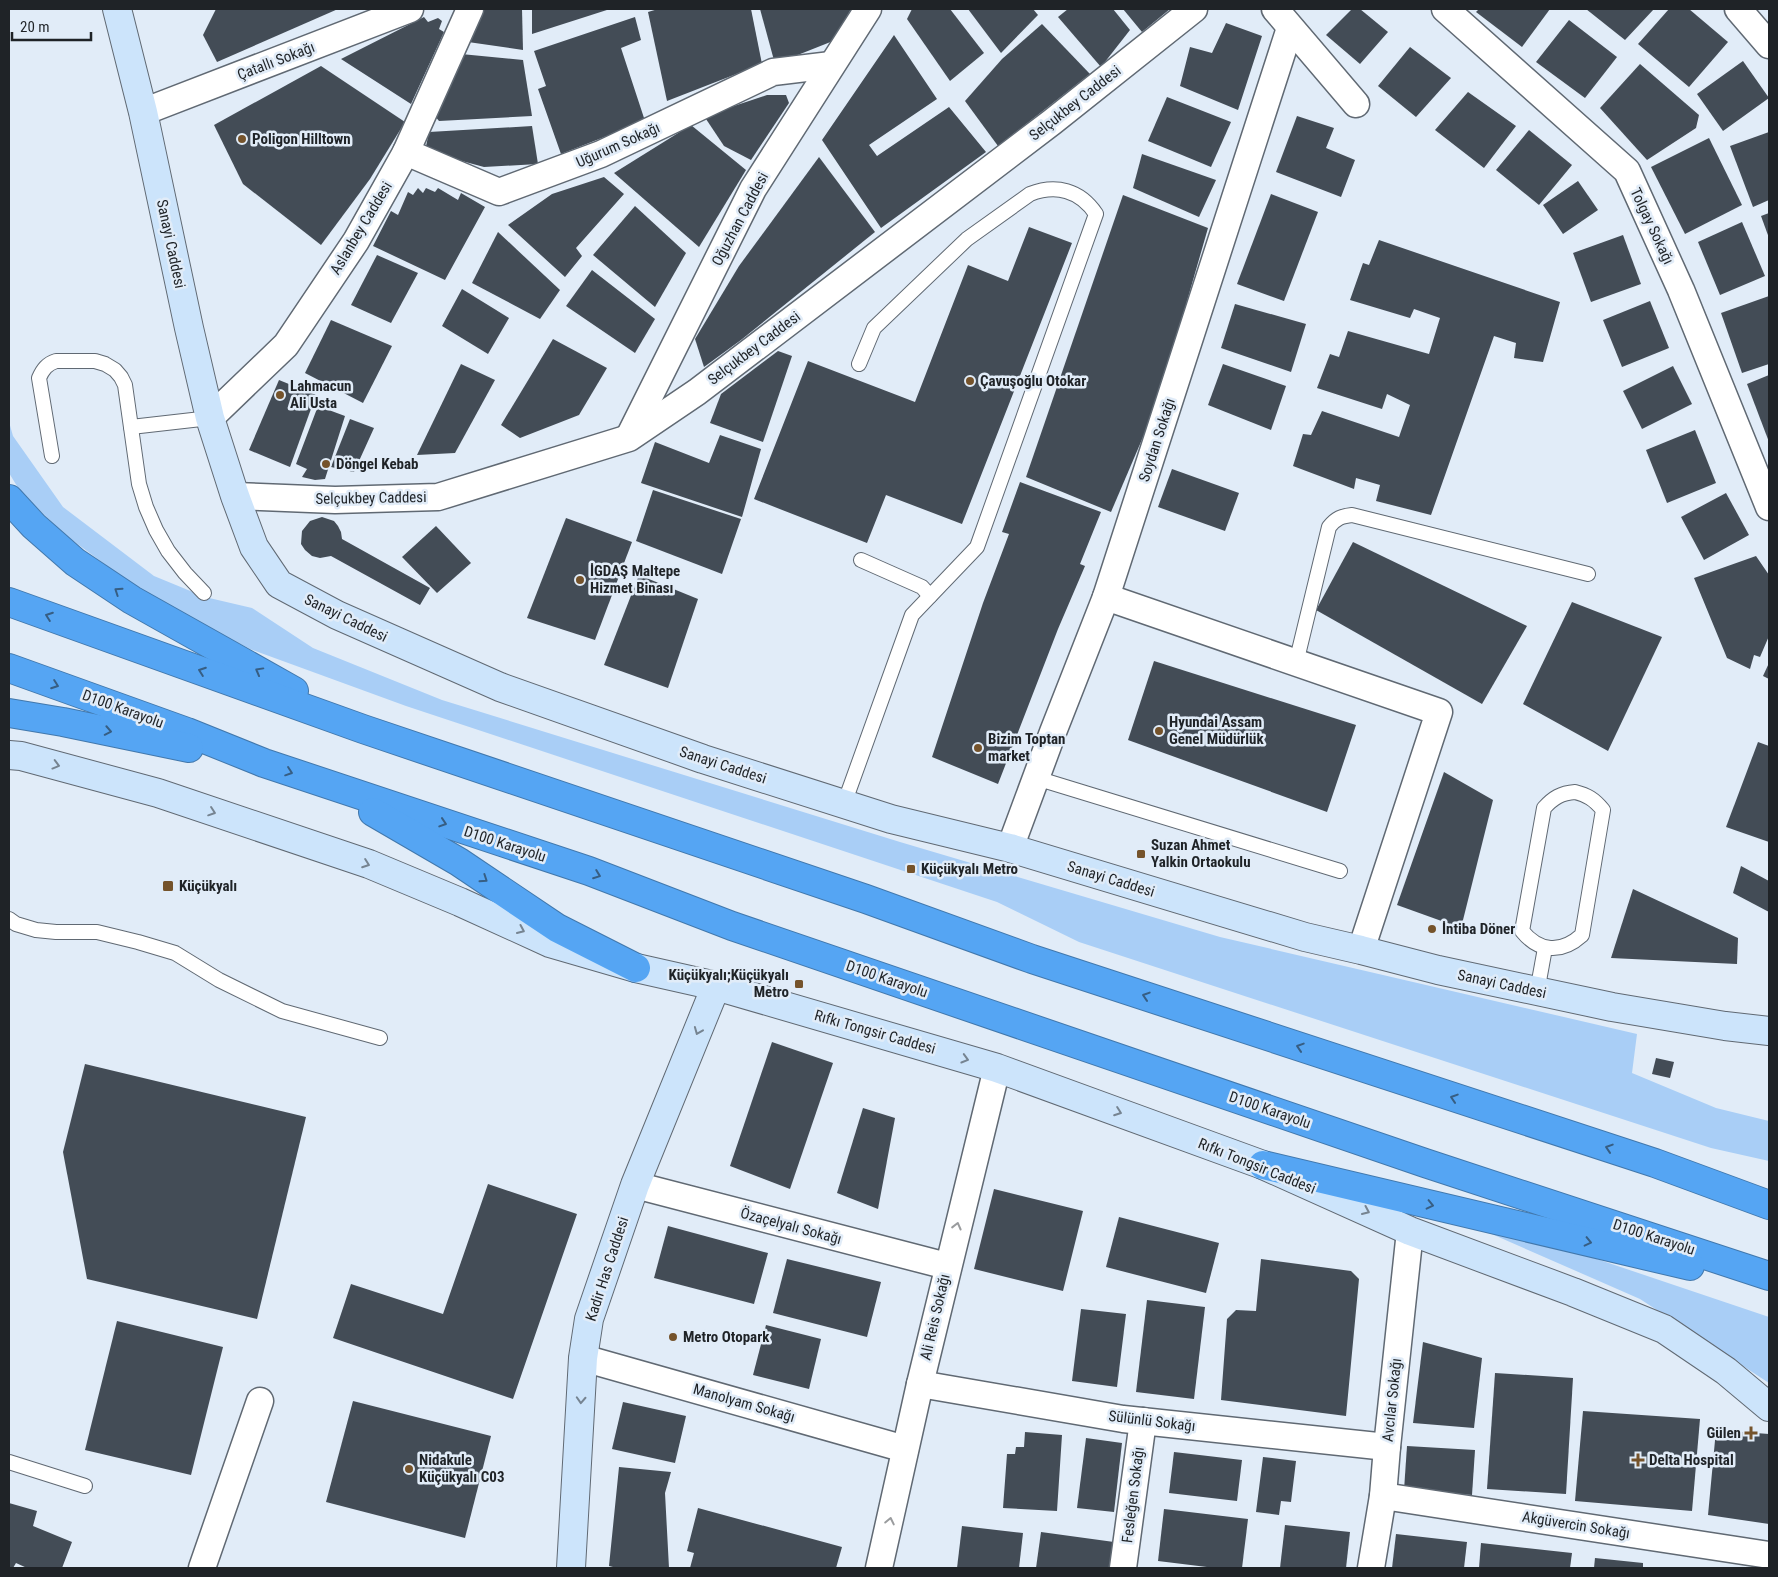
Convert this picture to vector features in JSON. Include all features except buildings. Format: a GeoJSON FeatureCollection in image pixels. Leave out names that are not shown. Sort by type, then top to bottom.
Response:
{"type":"FeatureCollection","features":[{"type":"Feature","properties":{"kind":"highway"},"geometry":{"type":"LineString","coordinates":[[9,499],[34,526],[75,562],[132,600],[363,729]]}},
{"type":"Feature","properties":{"kind":"highway"},"geometry":{"type":"LineString","coordinates":[[9,602],[363,729],[866,899],[1032,959],[1655,1163],[1769,1205]]}},
{"type":"Feature","properties":{"kind":"highway","name":"D100 Karayolu"},"geometry":{"type":"LineString","coordinates":[[9,668],[187,732],[264,763],[588,871],[742,929],[1406,1157],[1769,1276]]}},
{"type":"Feature","properties":{"kind":"highway"},"geometry":{"type":"LineString","coordinates":[[9,713],[63,722],[264,763]]}},
{"type":"Feature","properties":{"kind":"highway"},"geometry":{"type":"LineString","coordinates":[[322,783],[460,862],[557,928],[636,968]]}},
{"type":"Feature","properties":{"kind":"highway"},"geometry":{"type":"LineString","coordinates":[[1655,1163],[1769,1184]]}},
{"type":"Feature","properties":{"kind":"highway"},"geometry":{"type":"LineString","coordinates":[[1263,1165],[1769,1285]]}},
{"type":"Feature","properties":{"kind":"main road","name":"Sanayi Caddesi"},"geometry":{"type":"LineString","coordinates":[[121,13],[210,418],[235,496],[254,547],[279,584],[337,615],[500,687],[703,759],[891,819],[1010,848],[1305,937],[1438,970],[1612,1008],[1769,1031]]}},
{"type":"Feature","properties":{"kind":"main road","name":"Rıfkı Tongsir Caddesi"},"geometry":{"type":"LineString","coordinates":[[9,755],[21,756],[158,793],[351,858],[452,899],[550,943],[636,968],[716,986],[997,1068],[1263,1165],[1410,1231],[1573,1292],[1664,1329],[1726,1371],[1769,1407]]}},
{"type":"Feature","properties":{"kind":"main road","name":"Kadir Has Caddesi"},"geometry":{"type":"LineString","coordinates":[[571,1568],[583,1358],[589,1319],[635,1185],[716,986]]}},
{"type":"Feature","properties":{"kind":"street","name":"Çatallı Sokağı"},"geometry":{"type":"LineString","coordinates":[[143,112],[410,9]]}},
{"type":"Feature","properties":{"kind":"street","name":"Aslanbey Caddesi"},"geometry":{"type":"LineString","coordinates":[[210,418],[286,345],[356,241],[406,152],[470,9]]}},
{"type":"Feature","properties":{"kind":"street","name":"Oğuzhan Caddesi"},"geometry":{"type":"LineString","coordinates":[[629,438],[753,188],[868,9]]}},
{"type":"Feature","properties":{"kind":"street","name":"Selçukbey Caddesi"},"geometry":{"type":"LineString","coordinates":[[235,496],[335,500],[438,497],[629,438],[697,392],[1052,122],[1194,9]]}},
{"type":"Feature","properties":{"kind":"street","name":"Tolgay Sokağı"},"geometry":{"type":"LineString","coordinates":[[1445,9],[1627,171],[1682,290],[1769,507]]}},
{"type":"Feature","properties":{"kind":"street"},"geometry":{"type":"LineString","coordinates":[[1738,9],[1769,45]]}},
{"type":"Feature","properties":{"kind":"street","name":"Soydan Sokağı"},"geometry":{"type":"LineString","coordinates":[[1282,18],[1356,104]]}},
{"type":"Feature","properties":{"kind":"street","name":"Soydan Sokağı"},"geometry":{"type":"LineString","coordinates":[[1010,848],[1106,597],[1282,18]]}},
{"type":"Feature","properties":{"kind":"street","name":"Uğurum Sokağı"},"geometry":{"type":"LineString","coordinates":[[406,152],[498,192],[601,154],[773,72],[831,65]]}},
{"type":"Feature","properties":{"kind":"street"},"geometry":{"type":"LineString","coordinates":[[1106,597],[1439,712],[1362,950]]}},
{"type":"Feature","properties":{"kind":"street","name":"Ali Reis Sokağı"},"geometry":{"type":"LineString","coordinates":[[880,1568],[947,1266],[997,1068]]}},
{"type":"Feature","properties":{"kind":"street","name":"Özaçelyalı Sokağı"},"geometry":{"type":"LineString","coordinates":[[635,1185],[947,1266]]}},
{"type":"Feature","properties":{"kind":"street","name":"Avcılar Sokağı"},"geometry":{"type":"LineString","coordinates":[[1371,1568],[1383,1496],[1410,1231]]}},
{"type":"Feature","properties":{"kind":"street","name":"Manolyam Sokağı"},"geometry":{"type":"LineString","coordinates":[[583,1358],[905,1449]]}},
{"type":"Feature","properties":{"kind":"street","name":"Sülünlü Sokağı"},"geometry":{"type":"LineString","coordinates":[[920,1384],[1123,1419],[1387,1447]]}},
{"type":"Feature","properties":{"kind":"street"},"geometry":{"type":"LineString","coordinates":[[202,1568],[260,1401]]}},
{"type":"Feature","properties":{"kind":"street","name":"Fesleğen Sokağı"},"geometry":{"type":"LineString","coordinates":[[1123,1568],[1143,1421]]}},
{"type":"Feature","properties":{"kind":"street","name":"Akgüvercin Sokağı"},"geometry":{"type":"LineString","coordinates":[[1383,1496],[1769,1555]]}},
{"type":"Feature","properties":{"kind":"lane"},"geometry":{"type":"LineString","coordinates":[[844,804],[912,615],[977,546],[1096,214],[1084,200],[1076,194],[1065,190],[1053,188],[1030,194],[967,239],[874,328],[859,364]]}},
{"type":"Feature","properties":{"kind":"lane"},"geometry":{"type":"LineString","coordinates":[[52,456],[38,378],[50,363],[95,361],[105,364],[114,370],[125,385],[138,484],[156,530],[168,551],[204,593]]}},
{"type":"Feature","properties":{"kind":"lane"},"geometry":{"type":"LineString","coordinates":[[131,427],[210,418]]}},
{"type":"Feature","properties":{"kind":"lane"},"geometry":{"type":"LineString","coordinates":[[1296,663],[1329,526],[1338,518],[1344,516],[1352,515],[1588,574]]}},
{"type":"Feature","properties":{"kind":"lane"},"geometry":{"type":"LineString","coordinates":[[861,560],[922,587],[930,596]]}},
{"type":"Feature","properties":{"kind":"lane"},"geometry":{"type":"LineString","coordinates":[[1036,778],[1340,872]]}},
{"type":"Feature","properties":{"kind":"lane"},"geometry":{"type":"LineString","coordinates":[[1574,792],[1586,795],[1596,801],[1602,810],[1582,935],[1565,947],[1545,948],[1528,938],[1522,931],[1544,808],[1557,796],[1574,792]]}},
{"type":"Feature","properties":{"kind":"lane"},"geometry":{"type":"LineString","coordinates":[[9,919],[16,924],[36,930],[97,932],[166,950],[175,953],[219,980],[282,1011],[380,1038]]}},
{"type":"Feature","properties":{"kind":"lane"},"geometry":{"type":"LineString","coordinates":[[1537,992],[1545,948]]}},
{"type":"Feature","properties":{"kind":"lane"},"geometry":{"type":"LineString","coordinates":[[9,1462],[85,1486]]}},
{"type":"Feature","properties":{"kind":"shaded area"},"geometry":{"type":"Polygon","coordinates":[[[9,422],[13,436],[63,507],[154,576],[205,597],[252,608],[313,648],[442,700],[900,842],[1220,937],[1637,1034],[1632,1073],[1716,1108],[1769,1121],[1769,1161],[1711,1148],[1079,942],[997,902],[406,706],[250,649],[149,597],[64,534],[20,491],[9,473],[9,422]]]}},
{"type":"Feature","properties":{"kind":"shaded area"},"geometry":{"type":"Polygon","coordinates":[[[1478,1228],[1579,1253],[1769,1317],[1769,1383],[1640,1299],[1478,1228]]]}},
{"type":"Feature","properties":{"kind":"place","name":"Poligon Hilltown"},"geometry":{"type":"Point","coordinates":[242,139]}},
{"type":"Feature","properties":{"kind":"place","name":"Çavuşoğlu Otokar"},"geometry":{"type":"Point","coordinates":[970,381]}},
{"type":"Feature","properties":{"kind":"place","name":"Lahmacun Ali Usta"},"geometry":{"type":"Point","coordinates":[280,395]}},
{"type":"Feature","properties":{"kind":"place","name":"Döngel Kebab"},"geometry":{"type":"Point","coordinates":[326,464]}},
{"type":"Feature","properties":{"kind":"place","name":"İGDAŞ Maltepe Hizmet Binası"},"geometry":{"type":"Point","coordinates":[580,580]}},
{"type":"Feature","properties":{"kind":"place","name":"Hyundai Assam Genel Müdürlük"},"geometry":{"type":"Point","coordinates":[1159,731]}},
{"type":"Feature","properties":{"kind":"place","name":"Bizim Toptan market"},"geometry":{"type":"Point","coordinates":[978,748]}},
{"type":"Feature","properties":{"kind":"place","name":"Suzan Ahmet Yalkin Ortaokulu"},"geometry":{"type":"Point","coordinates":[1141,854]}},
{"type":"Feature","properties":{"kind":"place","name":"Küçükyalı Metro"},"geometry":{"type":"Point","coordinates":[911,869]}},
{"type":"Feature","properties":{"kind":"place","name":"Küçükyalı"},"geometry":{"type":"Point","coordinates":[168,886]}},
{"type":"Feature","properties":{"kind":"place","name":"İntiba Döner"},"geometry":{"type":"Point","coordinates":[1432,929]}},
{"type":"Feature","properties":{"kind":"place","name":"Küçükyalı;Küçükyalı Metro"},"geometry":{"type":"Point","coordinates":[799,984]}},
{"type":"Feature","properties":{"kind":"place","name":"Metro Otopark"},"geometry":{"type":"Point","coordinates":[673,1337]}},
{"type":"Feature","properties":{"kind":"place","name":"Gülen"},"geometry":{"type":"Point","coordinates":[1751,1433]}},
{"type":"Feature","properties":{"kind":"place","name":"Delta Hospital"},"geometry":{"type":"Point","coordinates":[1638,1460]}},
{"type":"Feature","properties":{"kind":"place","name":"Nidakule Küçükyalı C03"},"geometry":{"type":"Point","coordinates":[409,1469]}}]}
